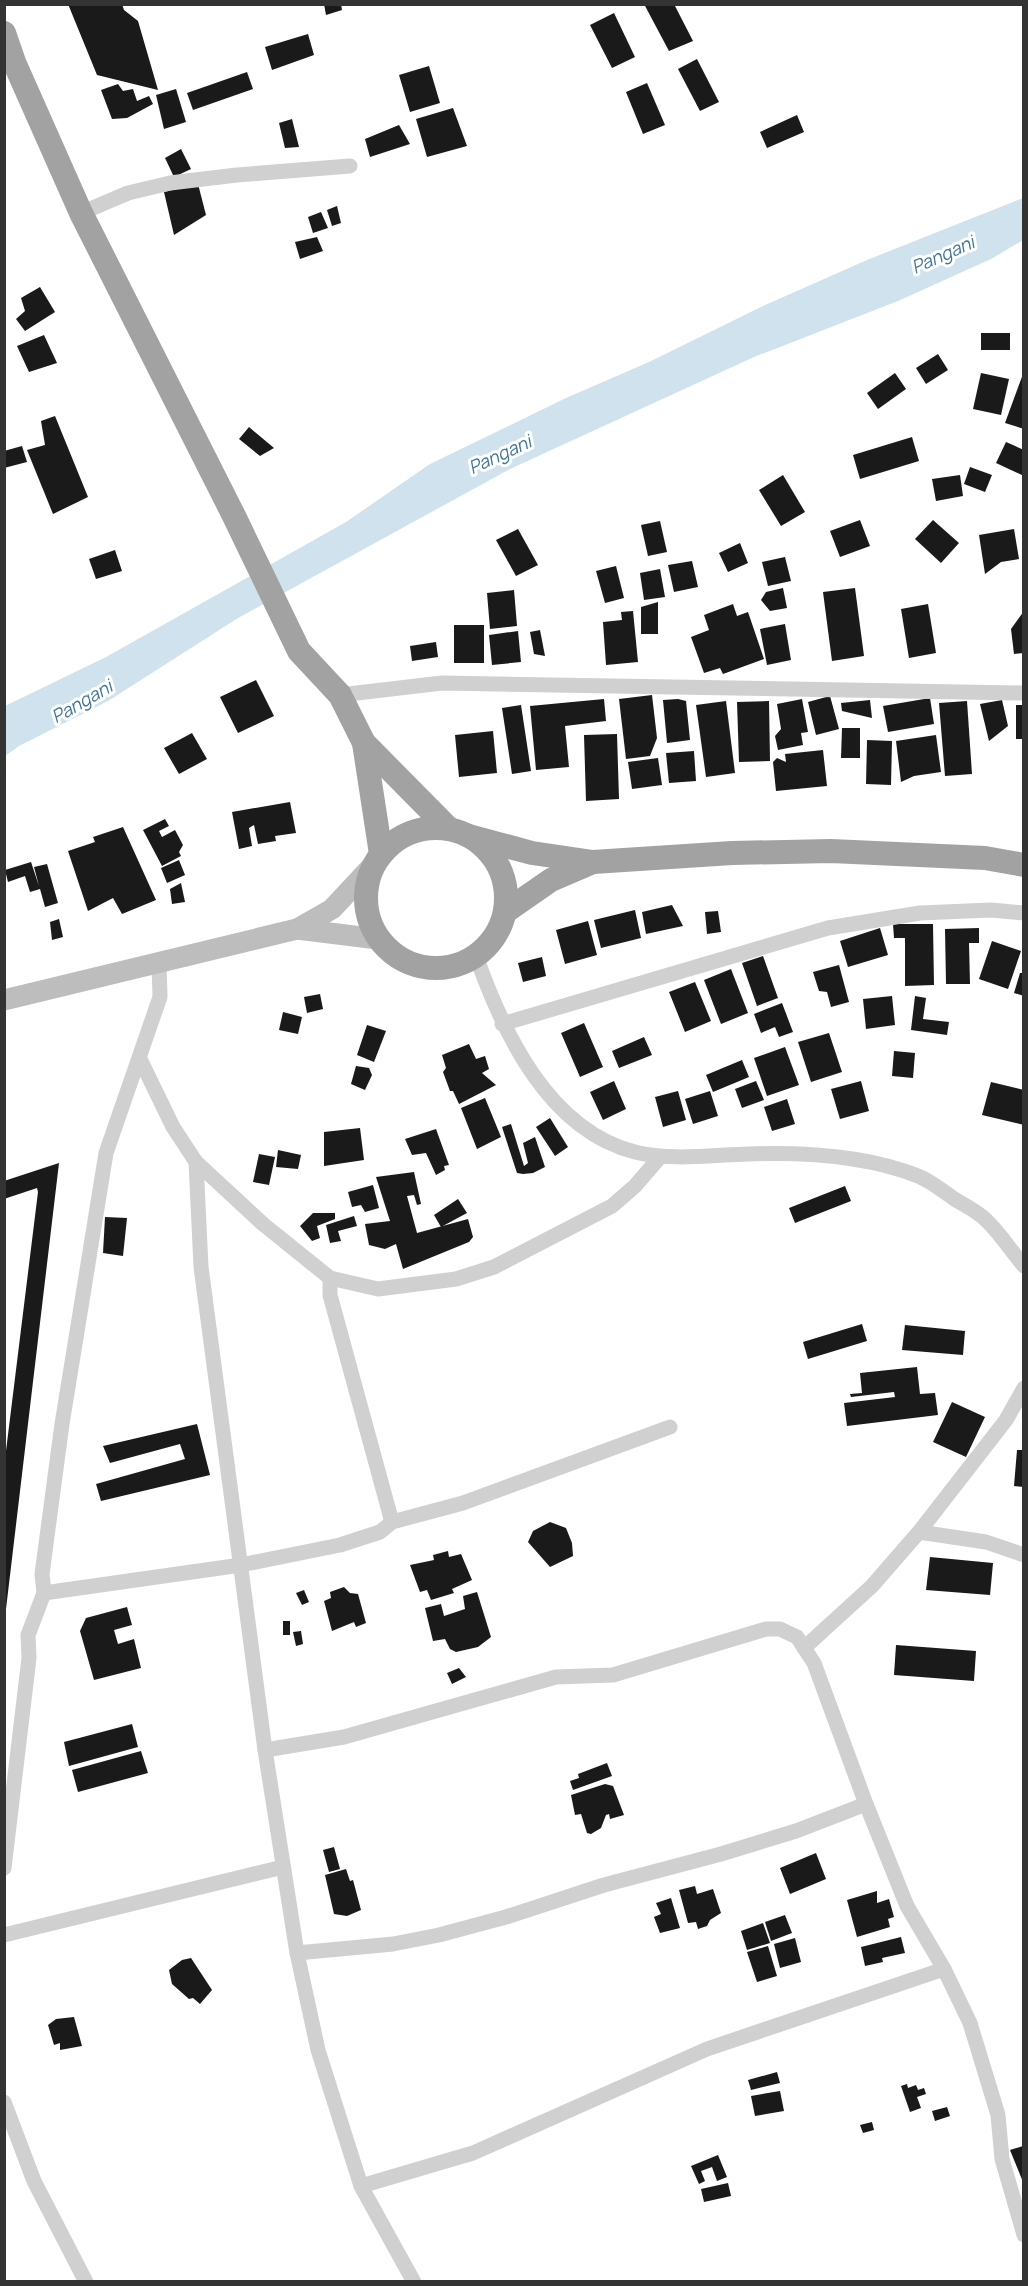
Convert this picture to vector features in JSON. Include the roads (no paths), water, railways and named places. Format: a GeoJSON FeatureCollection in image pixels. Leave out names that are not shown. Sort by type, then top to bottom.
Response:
{"type":"FeatureCollection","features":[{"type":"Feature","properties":{"kind":"highway"},"geometry":{"type":"LineString","coordinates":[[4,33],[14,62],[81,213],[234,516],[299,651],[340,695],[364,743],[378,858]]}},
{"type":"Feature","properties":{"kind":"highway"},"geometry":{"type":"LineString","coordinates":[[364,743],[459,832],[487,850],[500,868],[506,890],[505,912],[495,937],[476,956],[451,967],[423,967],[398,958],[378,939],[367,915],[366,888],[378,858],[395,841],[411,832],[430,828],[459,832],[532,853],[592,862],[732,853],[831,851],[986,858],[1023,865]]}},
{"type":"Feature","properties":{"kind":"highway"},"geometry":{"type":"LineString","coordinates":[[505,912],[551,880],[592,862]]}},
{"type":"Feature","properties":{"kind":"main road"},"geometry":{"type":"LineString","coordinates":[[4,1000],[297,930],[332,909],[378,858]]}},
{"type":"Feature","properties":{"kind":"main road"},"geometry":{"type":"LineString","coordinates":[[297,930],[378,939]]}},
{"type":"Feature","properties":{"kind":"street"},"geometry":{"type":"LineString","coordinates":[[81,213],[128,193],[170,183],[350,166]]}},
{"type":"Feature","properties":{"kind":"street"},"geometry":{"type":"LineString","coordinates":[[340,695],[442,683],[1023,693]]}},
{"type":"Feature","properties":{"kind":"street"},"geometry":{"type":"LineString","coordinates":[[502,1024],[828,928],[920,913],[990,910],[1023,913]]}},
{"type":"Feature","properties":{"kind":"street"},"geometry":{"type":"LineString","coordinates":[[476,956],[502,1024],[530,1071],[554,1100],[581,1125],[607,1141],[634,1152],[660,1157],[794,1152],[866,1161],[919,1176],[986,1219],[1023,1266]]}},
{"type":"Feature","properties":{"kind":"street"},"geometry":{"type":"LineString","coordinates":[[4,1868],[29,1658],[28,1635],[44,1593],[42,1574],[62,1424],[106,1153],[160,997],[159,962]]}},
{"type":"Feature","properties":{"kind":"street"},"geometry":{"type":"LineString","coordinates":[[140,1059],[173,1127],[196,1162],[262,1224],[330,1278],[378,1289],[456,1279],[494,1267],[612,1206],[635,1186],[660,1157]]}},
{"type":"Feature","properties":{"kind":"street"},"geometry":{"type":"LineString","coordinates":[[196,1162],[201,1267],[265,1750],[297,1953],[318,2050],[361,2186],[414,2282]]}},
{"type":"Feature","properties":{"kind":"street"},"geometry":{"type":"LineString","coordinates":[[330,1278],[330,1295],[392,1522]]}},
{"type":"Feature","properties":{"kind":"street"},"geometry":{"type":"LineString","coordinates":[[804,1648],[872,1586],[919,1532],[1006,1420],[1023,1388]]}},
{"type":"Feature","properties":{"kind":"street"},"geometry":{"type":"LineString","coordinates":[[44,1593],[241,1565],[340,1545],[380,1532],[392,1522],[463,1503],[670,1427]]}},
{"type":"Feature","properties":{"kind":"street"},"geometry":{"type":"LineString","coordinates":[[919,1532],[986,1542],[1023,1555]]}},
{"type":"Feature","properties":{"kind":"street"},"geometry":{"type":"LineString","coordinates":[[265,1750],[344,1737],[556,1677],[613,1674],[766,1629],[780,1629],[796,1637],[814,1663],[866,1804],[907,1906],[944,1969],[969,2023],[998,2115],[1002,2160],[1023,2235]]}},
{"type":"Feature","properties":{"kind":"street"},"geometry":{"type":"LineString","coordinates":[[297,1953],[393,1944],[439,1935],[796,1831],[866,1804]]}},
{"type":"Feature","properties":{"kind":"street"},"geometry":{"type":"LineString","coordinates":[[4,1935],[283,1867]]}},
{"type":"Feature","properties":{"kind":"street"},"geometry":{"type":"LineString","coordinates":[[361,2186],[473,2152],[707,2049],[944,1969]]}},
{"type":"Feature","properties":{"kind":"street"},"geometry":{"type":"LineString","coordinates":[[4,2102],[34,2181],[86,2282]]}},
{"type":"Feature","properties":{"kind":"water","name":"Pangani"},"geometry":{"type":"Polygon","coordinates":[[[1023,198],[1023,240],[991,259],[898,301],[754,357],[510,469],[238,618],[108,701],[19,746],[5,756],[5,706],[106,657],[346,522],[430,464],[763,306],[867,260],[1023,198]]]}}]}
